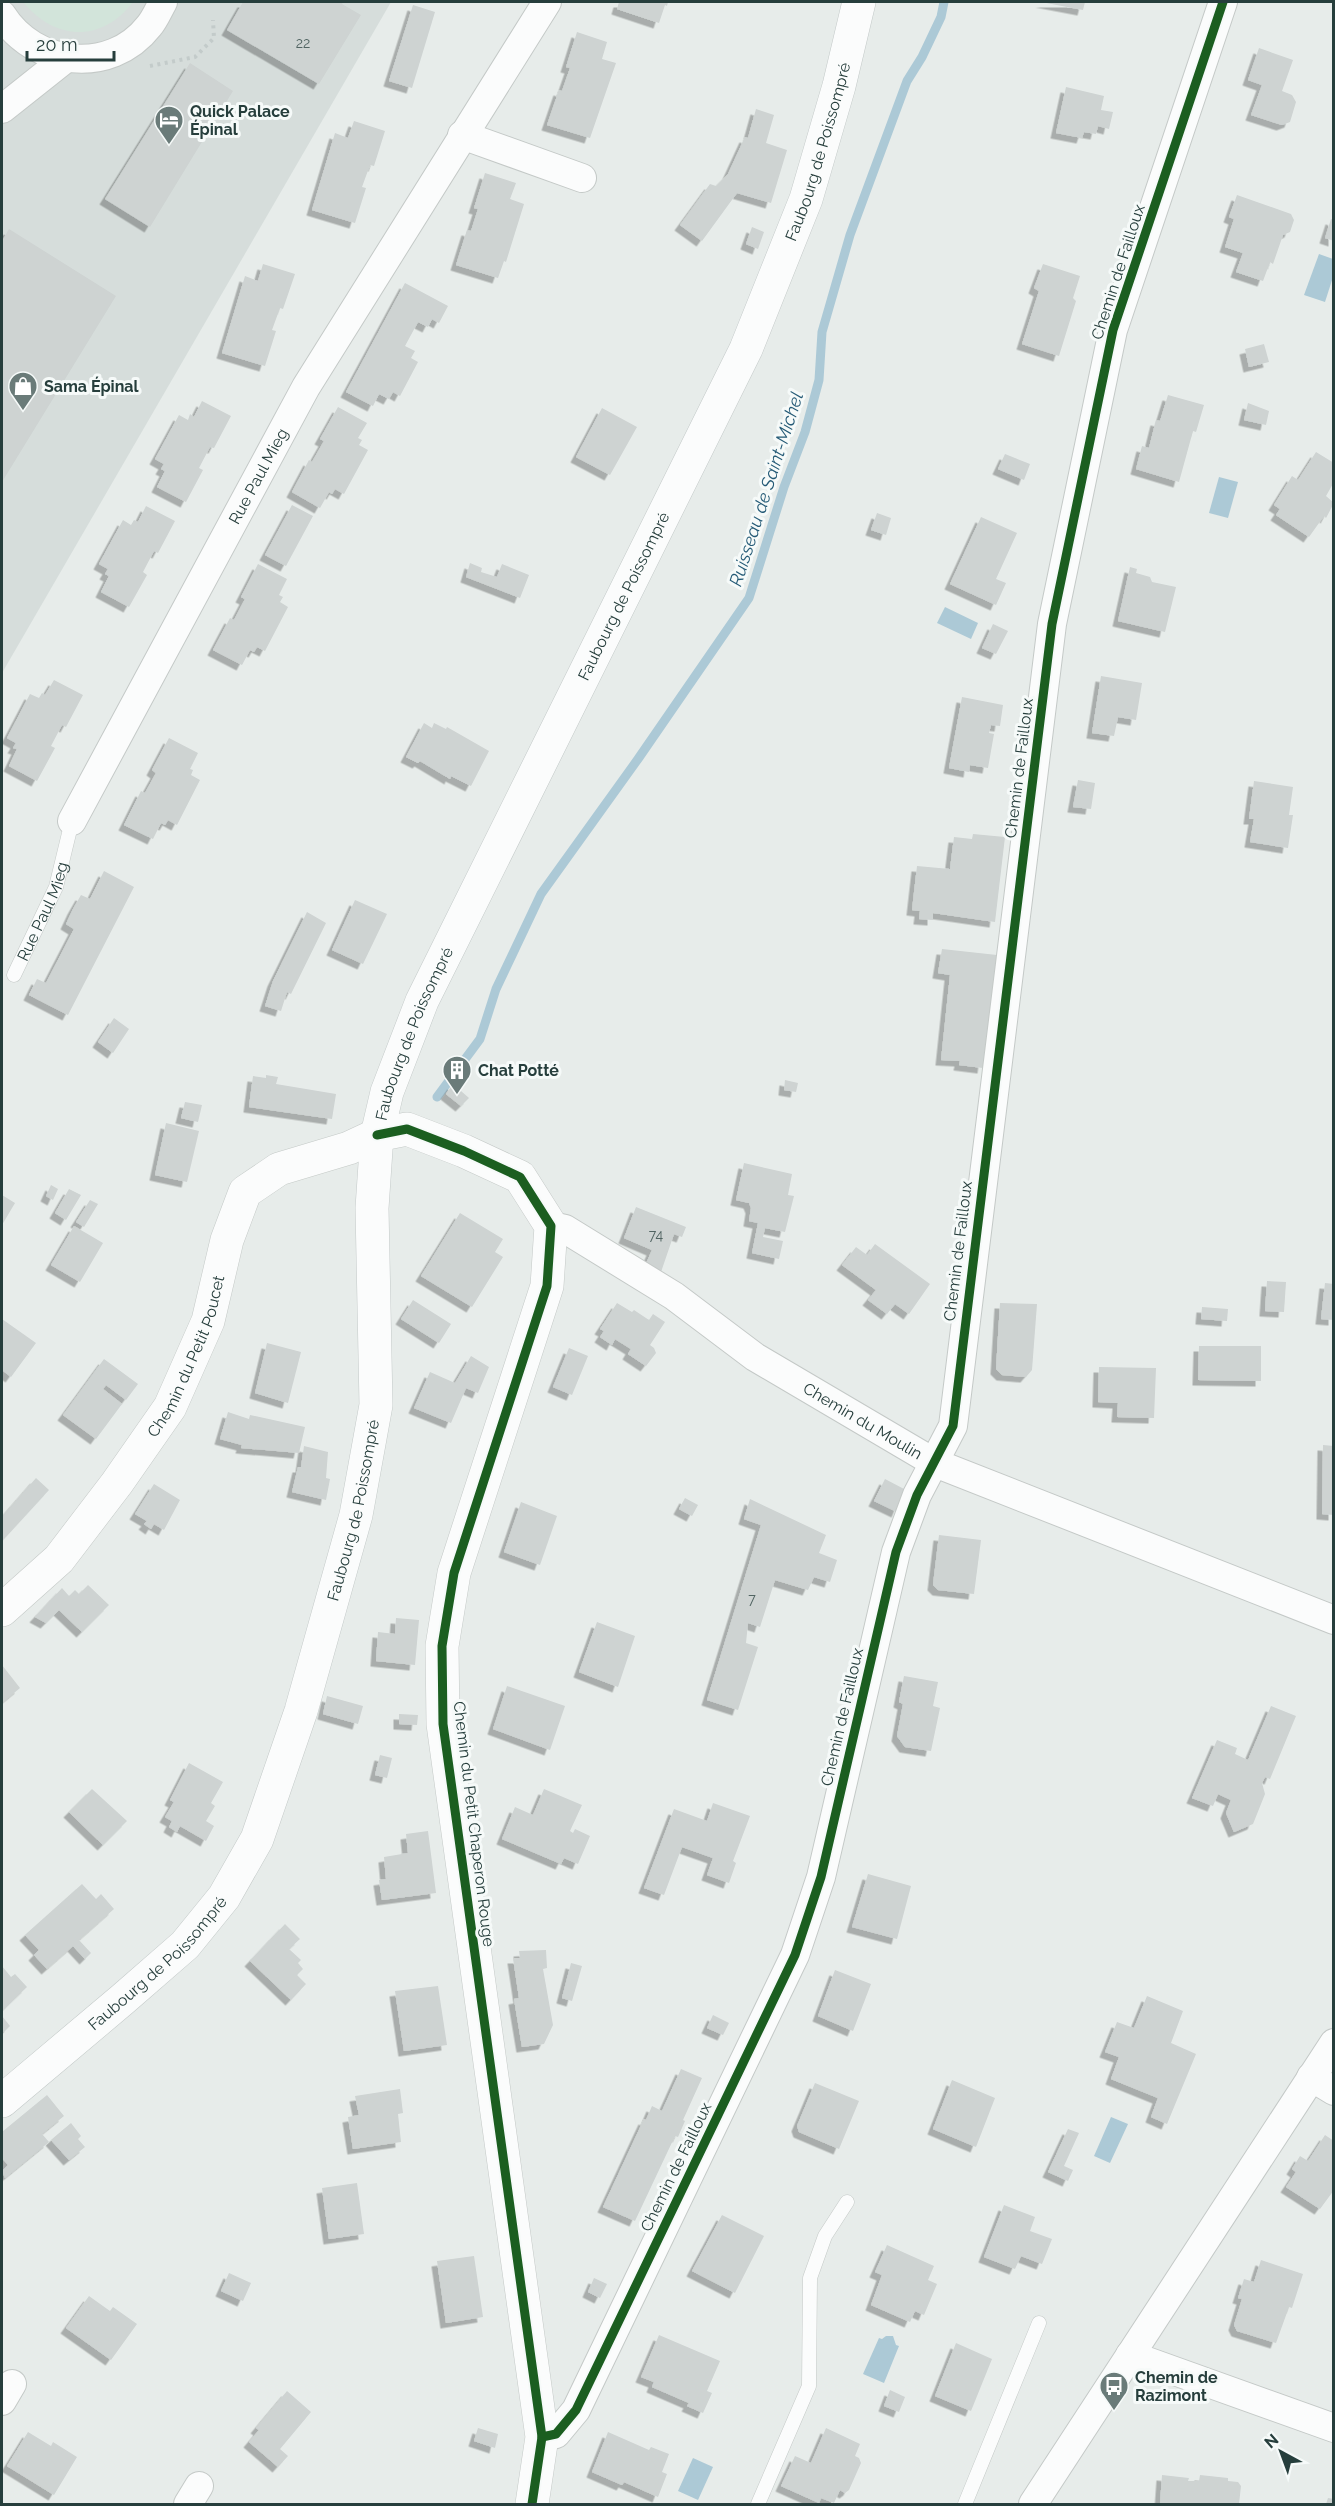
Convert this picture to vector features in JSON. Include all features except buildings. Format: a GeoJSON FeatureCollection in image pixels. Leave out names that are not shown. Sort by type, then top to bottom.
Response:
{"type":"FeatureCollection","features":[{"type":"Feature","properties":{"kind":"main road","name":"Faubourg de Poissompré"},"geometry":{"type":"LineString","coordinates":[[2,2101],[185,1945],[224,1897],[257,1839],[301,1711],[356,1515],[376,1405],[372,1208],[377,1135],[387,1092],[422,1001],[746,350],[806,199],[839,86],[859,2]]}},
{"type":"Feature","properties":{"kind":"main road"},"geometry":{"type":"LineString","coordinates":[[377,1135],[407,1129],[464,1151],[520,1177],[551,1226]]}},
{"type":"Feature","properties":{"kind":"main road","name":"Chemin du Petit Poucet"},"geometry":{"type":"LineString","coordinates":[[2,1610],[59,1559],[117,1483],[170,1407],[208,1321],[227,1240],[245,1192],[279,1169],[349,1148],[377,1135]]}},
{"type":"Feature","properties":{"kind":"main road","name":"Chemin du Petit Chaperon Rouge"},"geometry":{"type":"LineString","coordinates":[[532,2505],[542,2437],[443,1724],[442,1646],[454,1573],[548,1286],[551,1226]]}},
{"type":"Feature","properties":{"kind":"street"},"geometry":{"type":"LineString","coordinates":[[2,19],[19,37],[41,52],[65,59],[97,58],[125,47],[149,27],[163,2]]}},
{"type":"Feature","properties":{"kind":"street","name":"Rue Paul Mieg"},"geometry":{"type":"LineString","coordinates":[[72,821],[306,387],[462,135],[548,2]]}},
{"type":"Feature","properties":{"kind":"street","name":"Chemin de Failloux"},"geometry":{"type":"LineString","coordinates":[[542,2437],[556,2434],[576,2410],[795,1955],[821,1877],[896,1552],[917,1495],[953,1426],[1052,624],[1113,330],[1224,2]]}},
{"type":"Feature","properties":{"kind":"street"},"geometry":{"type":"LineString","coordinates":[[2,109],[65,59]]}},
{"type":"Feature","properties":{"kind":"street"},"geometry":{"type":"LineString","coordinates":[[462,135],[582,178]]}},
{"type":"Feature","properties":{"kind":"street","name":"Chemin du Moulin"},"geometry":{"type":"LineString","coordinates":[[551,1226],[565,1229],[674,1296],[755,1357],[935,1463],[1334,1620]]}},
{"type":"Feature","properties":{"kind":"street"},"geometry":{"type":"LineString","coordinates":[[1033,2505],[1130,2355],[1322,2084],[1334,2043]]}},
{"type":"Feature","properties":{"kind":"street"},"geometry":{"type":"LineString","coordinates":[[1130,2355],[1334,2428]]}},
{"type":"Feature","properties":{"kind":"lane","name":"Rue Paul Mieg"},"geometry":{"type":"LineString","coordinates":[[14,975],[56,886],[72,821]]}},
{"type":"Feature","properties":{"kind":"lane"},"geometry":{"type":"LineString","coordinates":[[758,2505],[809,2386],[810,2278],[825,2236],[847,2202]]}},
{"type":"Feature","properties":{"kind":"lane"},"geometry":{"type":"LineString","coordinates":[[965,2505],[1039,2324]]}},
{"type":"Feature","properties":{"kind":"path"},"geometry":{"type":"LineString","coordinates":[[143,67],[195,57],[214,38],[213,20]]}},
{"type":"Feature","properties":{"kind":"shaded area"},"geometry":{"type":"Polygon","coordinates":[[[2,2],[391,2],[2,673],[2,2]]]}},
{"type":"Feature","properties":{"kind":"green space"},"geometry":{"type":"Polygon","coordinates":[[[23,2],[133,2],[107,25],[78,32],[49,24],[23,2]]]}},
{"type":"Feature","properties":{"kind":"water"},"geometry":{"type":"Polygon","coordinates":[[[1319,254],[1333,259],[1333,277],[1325,302],[1304,295],[1319,254]]]}},
{"type":"Feature","properties":{"kind":"water"},"geometry":{"type":"Polygon","coordinates":[[[1219,477],[1238,482],[1228,518],[1209,513],[1219,477]]]}},
{"type":"Feature","properties":{"kind":"water"},"geometry":{"type":"Polygon","coordinates":[[[945,607],[978,623],[971,639],[937,623],[945,607]]]}},
{"type":"Feature","properties":{"kind":"water"},"geometry":{"type":"Polygon","coordinates":[[[1111,2117],[1128,2124],[1110,2163],[1094,2156],[1111,2117]]]}},
{"type":"Feature","properties":{"kind":"water"},"geometry":{"type":"Polygon","coordinates":[[[893,2336],[896,2345],[899,2346],[884,2383],[863,2374],[879,2338],[893,2336]]]}},
{"type":"Feature","properties":{"kind":"water"},"geometry":{"type":"Polygon","coordinates":[[[693,2458],[713,2467],[698,2500],[678,2491],[693,2458]]]}},
{"type":"Feature","properties":{"kind":"waterway","name":"Ruisseau de Saint-Michel"},"geometry":{"type":"LineString","coordinates":[[437,1097],[480,1039],[496,989],[541,894],[749,598],[784,487],[805,432],[819,380],[822,332],[850,235],[907,81],[922,57],[941,17],[944,2]]}},
{"type":"Feature","properties":{"kind":"cycle path"},"geometry":{"type":"LineString","coordinates":[[542,2437],[556,2434],[576,2410],[795,1955],[821,1877],[896,1552],[917,1495],[953,1426],[1052,624],[1113,330],[1223,2]]}},
{"type":"Feature","properties":{"kind":"cycle path"},"geometry":{"type":"LineString","coordinates":[[377,1135],[407,1129],[464,1151],[520,1177],[551,1226],[547,1286],[454,1573],[442,1646],[443,1724],[542,2437],[532,2504]]}},
{"type":"Feature","properties":{"kind":"place","name":"Quick Palace Épinal"},"geometry":{"type":"Point","coordinates":[169,146]}},
{"type":"Feature","properties":{"kind":"place","name":"Sama Épinal"},"geometry":{"type":"Point","coordinates":[23,412]}},
{"type":"Feature","properties":{"kind":"place","name":"Chat Potté"},"geometry":{"type":"Point","coordinates":[457,1096]}},
{"type":"Feature","properties":{"kind":"place","name":"Chemin de Razimont"},"geometry":{"type":"Point","coordinates":[1114,2412]}}]}
